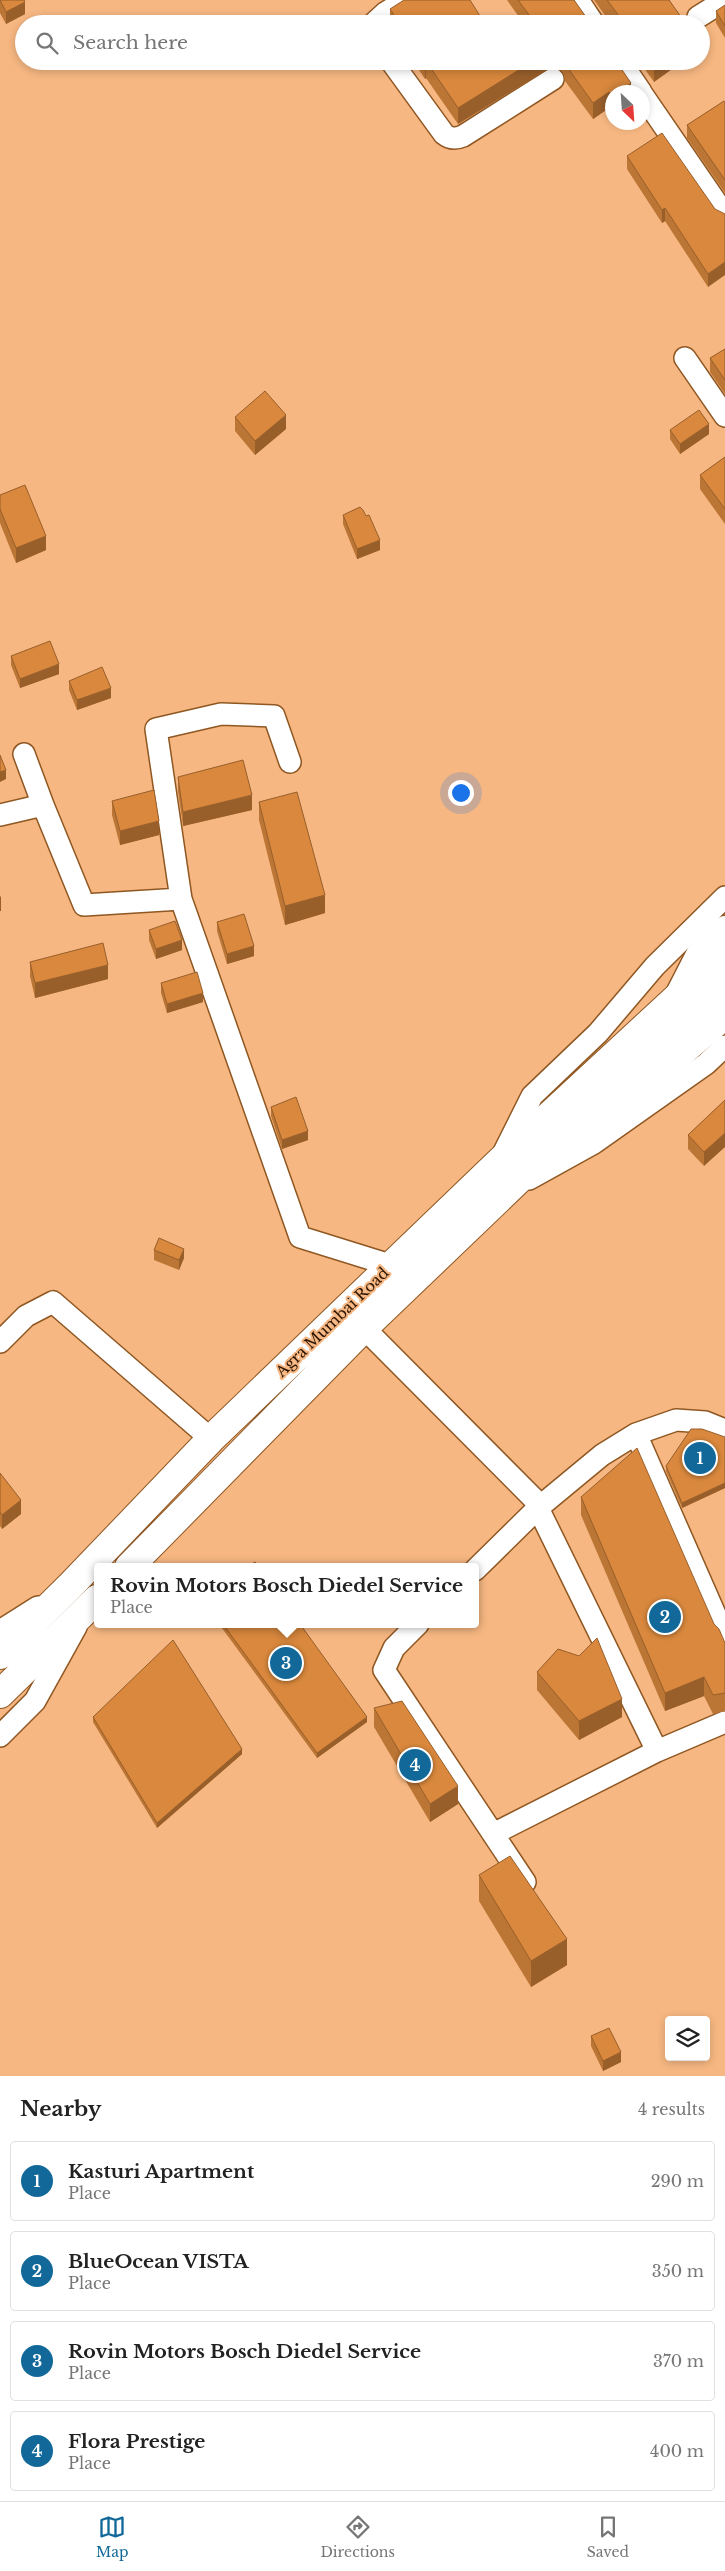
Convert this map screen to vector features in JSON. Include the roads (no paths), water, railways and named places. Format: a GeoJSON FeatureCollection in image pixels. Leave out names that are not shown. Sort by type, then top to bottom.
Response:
{"type":"FeatureCollection","features":[{"type":"Feature","properties":{"kind":"highway","name":"Agra Mumbai Road"},"geometry":{"type":"LineString","coordinates":[[0,1655],[71,1585],[210,1439],[498,1163],[725,953]]}},
{"type":"Feature","properties":{"kind":"highway","name":"Agra Mumbai Road"},"geometry":{"type":"LineString","coordinates":[[133,1563],[364,1328],[558,1142],[725,986]]}},
{"type":"Feature","properties":{"kind":"highway"},"geometry":{"type":"LineString","coordinates":[[0,1694],[92,1604]]}},
{"type":"Feature","properties":{"kind":"main road"},"geometry":{"type":"LineString","coordinates":[[675,1001],[699,955],[725,929]]}},
{"type":"Feature","properties":{"kind":"main road"},"geometry":{"type":"LineString","coordinates":[[558,1142],[604,1120],[725,1016]]}},
{"type":"Feature","properties":{"kind":"street"},"geometry":{"type":"LineString","coordinates":[[383,15],[406,0]]}},
{"type":"Feature","properties":{"kind":"street"},"geometry":{"type":"LineString","coordinates":[[578,0],[588,15]]}},
{"type":"Feature","properties":{"kind":"street"},"geometry":{"type":"LineString","coordinates":[[701,15],[725,0]]}},
{"type":"Feature","properties":{"kind":"street"},"geometry":{"type":"LineString","coordinates":[[398,70],[444,134],[451,138],[463,136],[553,79]]}},
{"type":"Feature","properties":{"kind":"street"},"geometry":{"type":"LineString","coordinates":[[626,70],[636,85]]}},
{"type":"Feature","properties":{"kind":"street"},"geometry":{"type":"LineString","coordinates":[[650,105],[725,215]]}},
{"type":"Feature","properties":{"kind":"street"},"geometry":{"type":"LineString","coordinates":[[685,358],[725,416]]}},
{"type":"Feature","properties":{"kind":"street"},"geometry":{"type":"LineString","coordinates":[[290,762],[274,716],[221,714],[156,729],[181,899],[300,1237],[390,1265]]}},
{"type":"Feature","properties":{"kind":"street"},"geometry":{"type":"LineString","coordinates":[[24,754],[84,905],[181,899]]}},
{"type":"Feature","properties":{"kind":"street"},"geometry":{"type":"LineString","coordinates":[[0,815],[44,805]]}},
{"type":"Feature","properties":{"kind":"street"},"geometry":{"type":"LineString","coordinates":[[498,1163],[532,1096],[598,1033],[655,966],[725,897]]}},
{"type":"Feature","properties":{"kind":"street"},"geometry":{"type":"LineString","coordinates":[[506,1192],[594,1143],[706,1064],[725,1046]]}},
{"type":"Feature","properties":{"kind":"street"},"geometry":{"type":"LineString","coordinates":[[0,1342],[26,1316],[53,1302],[210,1439]]}},
{"type":"Feature","properties":{"kind":"street"},"geometry":{"type":"LineString","coordinates":[[364,1328],[536,1500],[538,1508],[657,1751]]}},
{"type":"Feature","properties":{"kind":"street"},"geometry":{"type":"LineString","coordinates":[[479,1566],[538,1508],[602,1455],[636,1434],[676,1420],[706,1422],[725,1430]]}},
{"type":"Feature","properties":{"kind":"street"},"geometry":{"type":"LineString","coordinates":[[636,1434],[725,1637]]}},
{"type":"Feature","properties":{"kind":"street"},"geometry":{"type":"LineString","coordinates":[[0,1631],[71,1585]]}},
{"type":"Feature","properties":{"kind":"street"},"geometry":{"type":"LineString","coordinates":[[0,1736],[34,1701],[92,1604]]}},
{"type":"Feature","properties":{"kind":"street"},"geometry":{"type":"LineString","coordinates":[[414,1628],[394,1648],[384,1670],[535,1896]]}},
{"type":"Feature","properties":{"kind":"street"},"geometry":{"type":"LineString","coordinates":[[493,1834],[657,1751],[725,1722]]}},
{"type":"Feature","properties":{"kind":"place","name":"Kasturi Apartment"},"geometry":{"type":"Point","coordinates":[700,1458]}},
{"type":"Feature","properties":{"kind":"place","name":"BlueOcean VISTA"},"geometry":{"type":"Point","coordinates":[665,1617]}},
{"type":"Feature","properties":{"kind":"place","name":"Rovin Motors Bosch Diedel Service"},"geometry":{"type":"Point","coordinates":[286,1663]}},
{"type":"Feature","properties":{"kind":"place","name":"Flora Prestige"},"geometry":{"type":"Point","coordinates":[415,1765]}}]}
